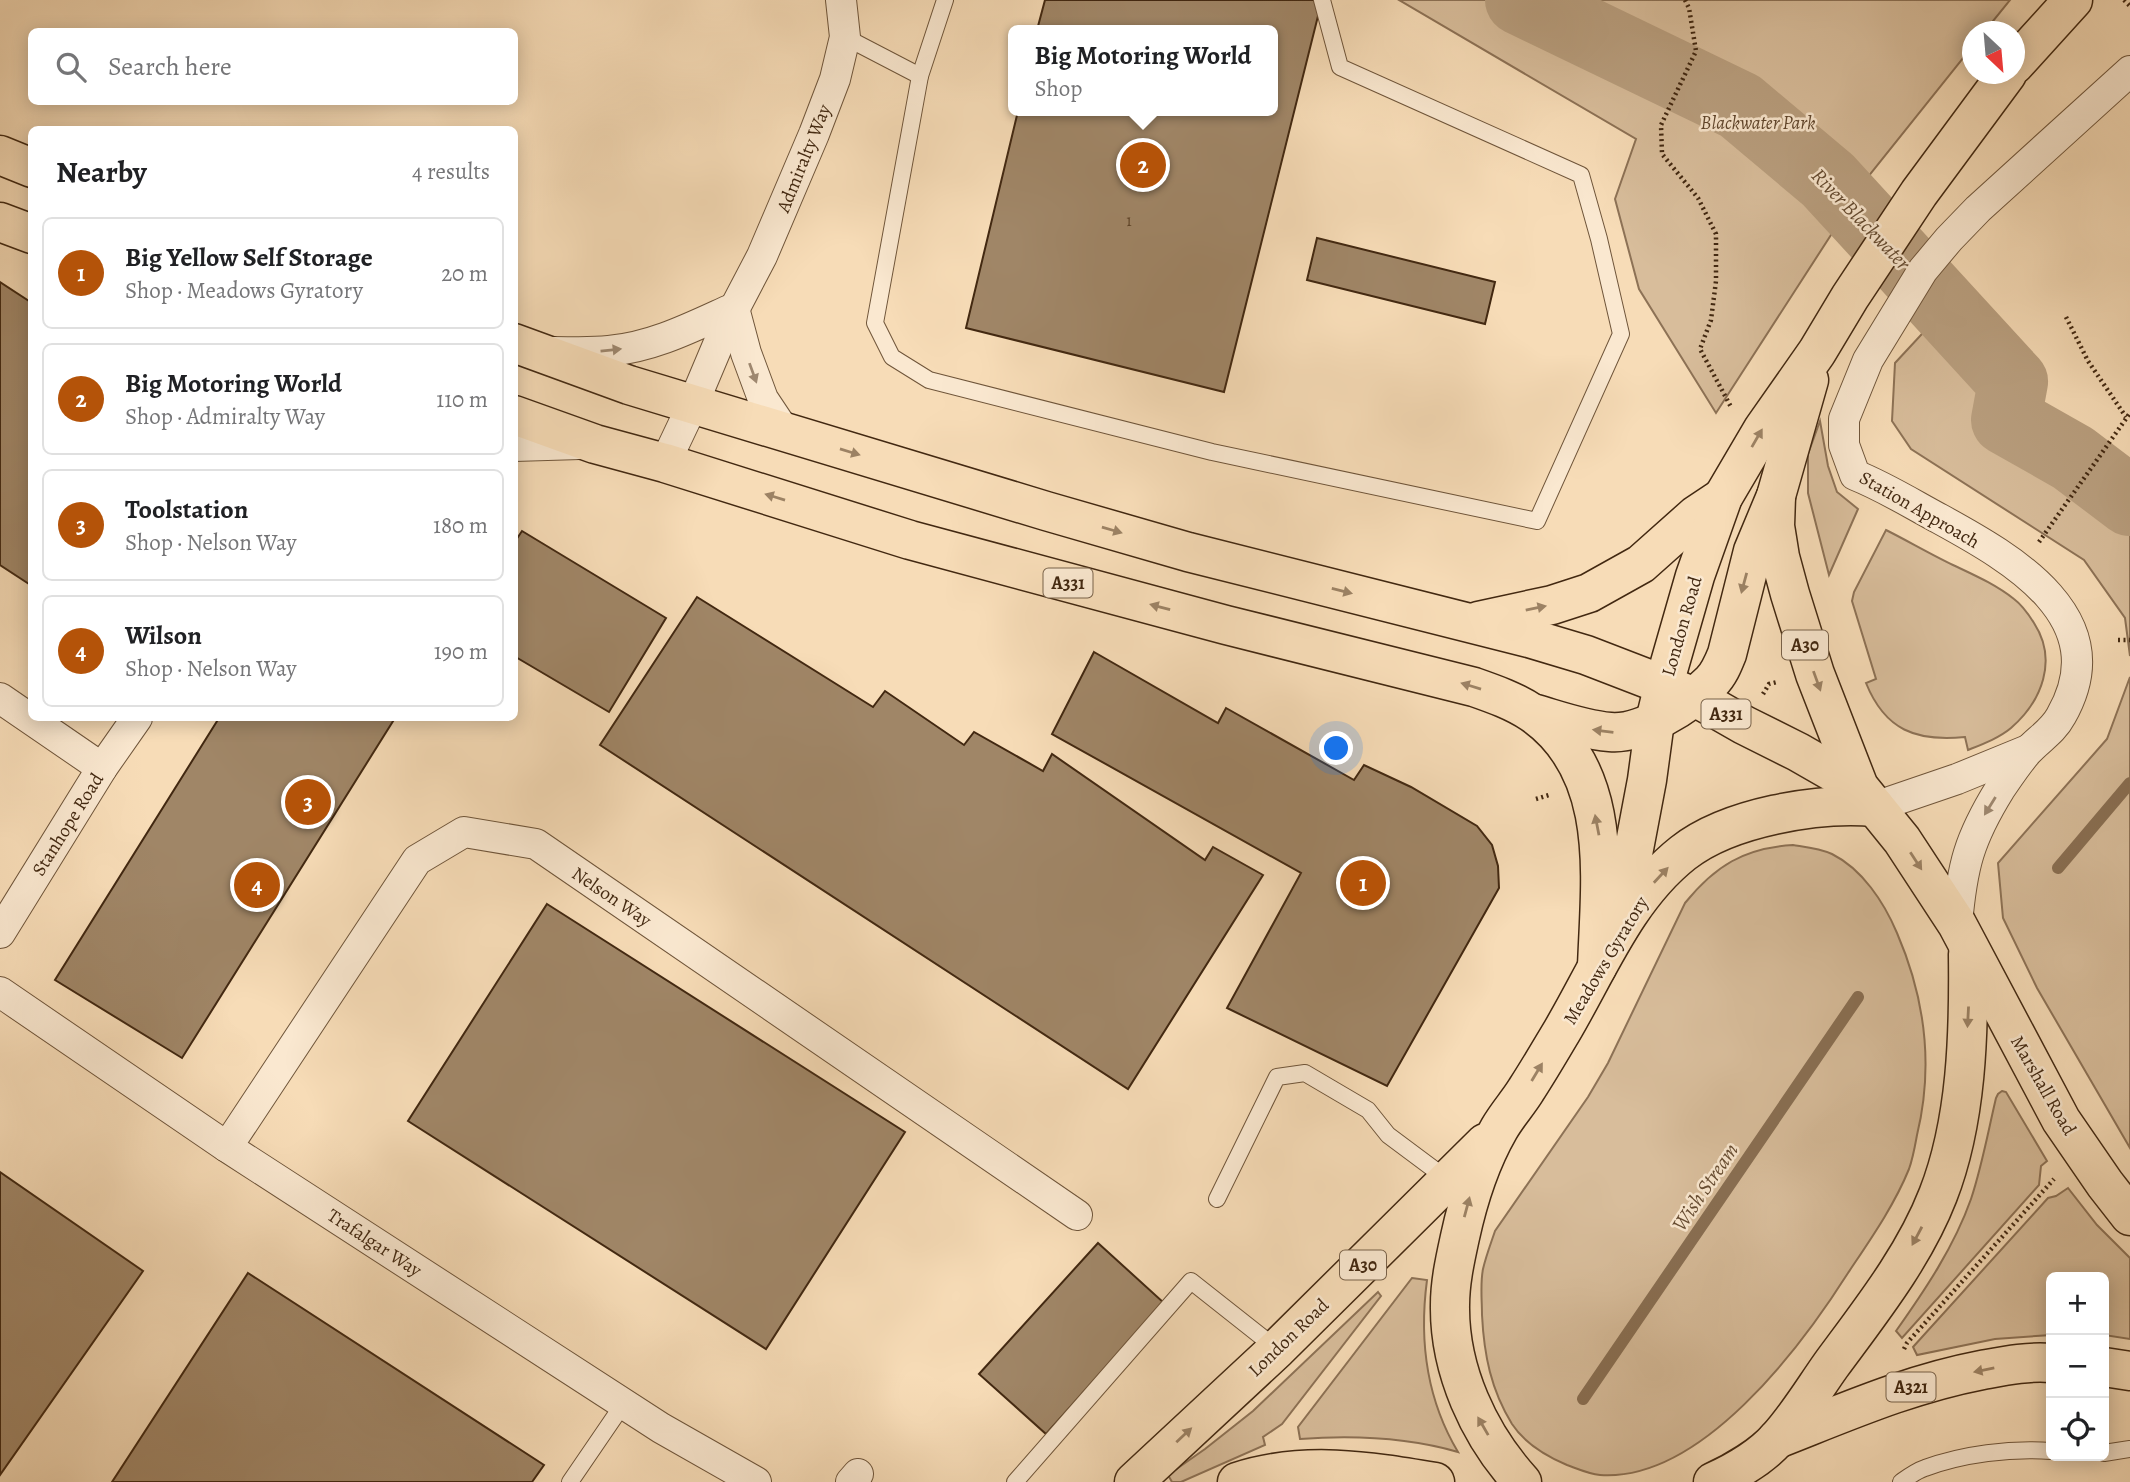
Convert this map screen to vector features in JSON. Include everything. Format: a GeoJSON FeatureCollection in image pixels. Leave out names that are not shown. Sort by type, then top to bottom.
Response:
{"type":"FeatureCollection","features":[{"type":"Feature","properties":{"kind":"main road"},"geometry":{"type":"LineString","coordinates":[[2025,53],[2073,0]]}},
{"type":"Feature","properties":{"kind":"main road","name":"London Road"},"geometry":{"type":"LineString","coordinates":[[1679,690],[1695,576],[1723,497],[1763,429],[1817,352],[1919,192],[1998,84]]}},
{"type":"Feature","properties":{"kind":"main road"},"geometry":{"type":"LineString","coordinates":[[0,156],[28,166]]}},
{"type":"Feature","properties":{"kind":"main road"},"geometry":{"type":"LineString","coordinates":[[0,222],[28,232]]}},
{"type":"Feature","properties":{"kind":"main road","name":"A331"},"geometry":{"type":"LineString","coordinates":[[529,347],[629,385],[1188,552],[1558,646],[1679,690],[1798,752],[1867,797]]}},
{"type":"Feature","properties":{"kind":"main road","name":"London Road"},"geometry":{"type":"LineString","coordinates":[[1776,496],[1817,352]]}},
{"type":"Feature","properties":{"kind":"main road","name":"A331"},"geometry":{"type":"LineString","coordinates":[[518,416],[595,444],[665,463],[910,540],[1226,625],[1474,687],[1507,699],[1534,714],[1554,732],[1577,764],[1593,800],[1600,843],[1597,967]]}},
{"type":"Feature","properties":{"kind":"main road"},"geometry":{"type":"LineString","coordinates":[[1619,928],[1647,780],[1655,721],[1679,690],[1712,681],[1722,667],[1753,551],[1776,496]]}},
{"type":"Feature","properties":{"kind":"main road","name":"A30"},"geometry":{"type":"LineString","coordinates":[[1776,496],[1777,536],[1790,594],[1815,674],[1867,797]]}},
{"type":"Feature","properties":{"kind":"main road"},"geometry":{"type":"LineString","coordinates":[[1469,623],[1552,605],[1588,593],[1641,564],[1696,514],[1723,497]]}},
{"type":"Feature","properties":{"kind":"main road"},"geometry":{"type":"LineString","coordinates":[[1534,714],[1613,733],[1655,721]]}},
{"type":"Feature","properties":{"kind":"main road"},"geometry":{"type":"LineString","coordinates":[[1713,1482],[1738,1468],[1777,1439],[1871,1311],[1908,1254],[1938,1196],[1947,1167],[1962,1092],[1968,1012],[1962,936],[1902,839],[1867,797]]}},
{"type":"Feature","properties":{"kind":"main road","name":"Meadows Gyratory"},"geometry":{"type":"LineString","coordinates":[[1522,1482],[1499,1452],[1471,1403],[1461,1379],[1450,1308],[1454,1265],[1467,1201],[1499,1129],[1555,1042],[1619,928],[1647,890],[1684,852],[1725,829],[1744,822],[1846,805],[1867,797]]}},
{"type":"Feature","properties":{"kind":"main road","name":"Marshall Road"},"geometry":{"type":"LineString","coordinates":[[1962,936],[2061,1120],[2130,1216]]}},
{"type":"Feature","properties":{"kind":"main road","name":"London Road"},"geometry":{"type":"LineString","coordinates":[[1134,1482],[1277,1349],[1499,1129]]}},
{"type":"Feature","properties":{"kind":"main road","name":"A321"},"geometry":{"type":"LineString","coordinates":[[1777,1439],[1907,1388],[1944,1377],[2046,1363]]}},
{"type":"Feature","properties":{"kind":"main road"},"geometry":{"type":"LineString","coordinates":[[2109,1368],[2130,1371]]}},
{"type":"Feature","properties":{"kind":"main road"},"geometry":{"type":"LineString","coordinates":[[1237,1482],[1262,1474],[1335,1468],[1435,1482]]}},
{"type":"Feature","properties":{"kind":"street","name":"Admiralty Way"},"geometry":{"type":"LineString","coordinates":[[665,463],[693,404],[710,359],[762,256],[835,79],[845,37],[841,0]]}},
{"type":"Feature","properties":{"kind":"street","name":"Station Approach"},"geometry":{"type":"LineString","coordinates":[[1962,936],[1965,864],[1980,821],[2029,750],[2047,735],[2059,720],[2074,689],[2077,666],[2070,627],[2062,611],[2024,570],[1961,530],[1855,475],[1844,446],[1844,419],[1868,360],[1923,270],[1948,239],[2130,71]]}},
{"type":"Feature","properties":{"kind":"street"},"geometry":{"type":"LineString","coordinates":[[529,347],[608,351],[631,348],[660,340],[734,308],[746,353],[763,399],[785,432]]}},
{"type":"Feature","properties":{"kind":"street"},"geometry":{"type":"LineString","coordinates":[[518,446],[595,444]]}},
{"type":"Feature","properties":{"kind":"street"},"geometry":{"type":"LineString","coordinates":[[0,698],[28,717]]}},
{"type":"Feature","properties":{"kind":"street"},"geometry":{"type":"LineString","coordinates":[[34,721],[102,768]]}},
{"type":"Feature","properties":{"kind":"street","name":"Stanhope Road"},"geometry":{"type":"LineString","coordinates":[[0,933],[102,768],[135,721]]}},
{"type":"Feature","properties":{"kind":"street","name":"Station Approach"},"geometry":{"type":"LineString","coordinates":[[1867,797],[1957,779],[2029,750]]}},
{"type":"Feature","properties":{"kind":"street","name":"Nelson Way"},"geometry":{"type":"LineString","coordinates":[[228,1147],[417,860],[464,832],[536,844],[1077,1216]]}},
{"type":"Feature","properties":{"kind":"street","name":"Trafalgar Way"},"geometry":{"type":"LineString","coordinates":[[0,992],[228,1147],[661,1428],[756,1482]]}},
{"type":"Feature","properties":{"kind":"lane"},"geometry":{"type":"LineString","coordinates":[[945,0],[920,76],[875,323],[892,357],[929,380],[1212,452],[1537,521],[1621,334],[1581,175],[1340,67],[1321,0]]}},
{"type":"Feature","properties":{"kind":"lane"},"geometry":{"type":"LineString","coordinates":[[845,37],[920,76]]}},
{"type":"Feature","properties":{"kind":"lane"},"geometry":{"type":"LineString","coordinates":[[1217,1199],[1278,1077],[1305,1073],[1368,1110],[1388,1135],[1447,1179]]}},
{"type":"Feature","properties":{"kind":"lane"},"geometry":{"type":"LineString","coordinates":[[1015,1482],[1191,1280],[1277,1349]]}},
{"type":"Feature","properties":{"kind":"lane"},"geometry":{"type":"LineString","coordinates":[[570,1482],[624,1403]]}},
{"type":"Feature","properties":{"kind":"lane"},"geometry":{"type":"LineString","coordinates":[[1900,1482],[1923,1468],[1969,1456],[2032,1449],[2046,1450]]}},
{"type":"Feature","properties":{"kind":"lane"},"geometry":{"type":"LineString","coordinates":[[2109,1452],[2130,1449]]}},
{"type":"Feature","properties":{"kind":"path"},"geometry":{"type":"LineString","coordinates":[[1685,0],[1689,8],[1696,51],[1661,125],[1662,154],[1698,198],[1716,234],[1716,281],[1711,320],[1700,349],[1736,416]]}},
{"type":"Feature","properties":{"kind":"path"},"geometry":{"type":"LineString","coordinates":[[2124,0],[2130,6]]}},
{"type":"Feature","properties":{"kind":"path"},"geometry":{"type":"LineString","coordinates":[[2039,542],[2128,415],[2088,361],[2066,317]]}},
{"type":"Feature","properties":{"kind":"path"},"geometry":{"type":"LineString","coordinates":[[2118,640],[2130,640]]}},
{"type":"Feature","properties":{"kind":"path"},"geometry":{"type":"LineString","coordinates":[[1900,1359],[1907,1343],[2054,1179]]}},
{"type":"Feature","properties":{"kind":"green space","name":"Blackwater Park"},"geometry":{"type":"Polygon","coordinates":[[[1399,0],[2010,0],[1993,21],[1962,21],[1962,59],[1871,173],[1716,413],[1639,289],[1615,199],[1636,139],[1399,0]]]}},
{"type":"Feature","properties":{"kind":"green space"},"geometry":{"type":"Polygon","coordinates":[[[1933,322],[1978,376],[1991,433],[2063,476],[2130,524],[2130,656],[2125,618],[2084,560],[1911,449],[1892,421],[1895,363],[1933,322]]]}},
{"type":"Feature","properties":{"kind":"green space"},"geometry":{"type":"Polygon","coordinates":[[[1820,421],[1828,466],[1837,492],[1858,509],[1829,575],[1808,493],[1808,454],[1820,421]]]}},
{"type":"Feature","properties":{"kind":"green space"},"geometry":{"type":"Polygon","coordinates":[[[1886,530],[1999,589],[2020,604],[2034,623],[2045,651],[2043,679],[2038,693],[2022,717],[1996,738],[1968,750],[1965,737],[1917,735],[1893,722],[1874,699],[1866,683],[1876,679],[1852,601],[1886,530]]]}},
{"type":"Feature","properties":{"kind":"green space"},"geometry":{"type":"Polygon","coordinates":[[[2130,677],[2130,1148],[2037,988],[2003,918],[1998,863],[2107,739],[2130,677]]]}},
{"type":"Feature","properties":{"kind":"green space"},"geometry":{"type":"Polygon","coordinates":[[[1793,845],[1832,854],[1853,868],[1886,910],[1907,957],[1920,1007],[1926,1057],[1922,1109],[1910,1165],[1889,1209],[1828,1303],[1776,1371],[1744,1404],[1710,1434],[1675,1457],[1638,1471],[1600,1475],[1583,1471],[1536,1449],[1517,1431],[1499,1398],[1487,1358],[1482,1315],[1483,1269],[1495,1231],[1588,1097],[1608,1063],[1685,903],[1719,869],[1732,861],[1760,850],[1793,845]]]}},
{"type":"Feature","properties":{"kind":"green space"},"geometry":{"type":"Polygon","coordinates":[[[2002,1091],[2006,1092],[2047,1161],[2041,1166],[2039,1185],[1902,1338],[1896,1331],[1938,1268],[1964,1217],[1978,1174],[1996,1098],[2002,1091]]]}},
{"type":"Feature","properties":{"kind":"green space"},"geometry":{"type":"Polygon","coordinates":[[[2068,1188],[2097,1225],[2130,1258],[2130,1339],[2109,1336],[2109,1272],[2046,1272],[2046,1335],[1995,1339],[1917,1355],[1913,1347],[2048,1198],[2068,1188]]]}},
{"type":"Feature","properties":{"kind":"green space"},"geometry":{"type":"Polygon","coordinates":[[[1412,1278],[1427,1280],[1424,1325],[1428,1369],[1439,1412],[1458,1452],[1380,1438],[1300,1439],[1298,1427],[1412,1278]]]}},
{"type":"Feature","properties":{"kind":"green space"},"geometry":{"type":"Polygon","coordinates":[[[1378,1292],[1381,1296],[1282,1424],[1263,1437],[1265,1445],[1181,1482],[1172,1482],[1168,1475],[1253,1411],[1378,1292]]]}},
{"type":"Feature","properties":{"kind":"building"},"geometry":{"type":"Polygon","coordinates":[[[1045,0],[1322,0],[1224,392],[966,328],[1017,116],[1278,116],[1278,25],[1038,25],[1045,0]]]}},
{"type":"Feature","properties":{"kind":"building"},"geometry":{"type":"Polygon","coordinates":[[[1317,238],[1495,282],[1485,324],[1307,280],[1317,238]]]}},
{"type":"Feature","properties":{"kind":"building"},"geometry":{"type":"Polygon","coordinates":[[[0,282],[28,300],[28,583],[0,565],[0,282]]]}},
{"type":"Feature","properties":{"kind":"building"},"geometry":{"type":"Polygon","coordinates":[[[522,531],[666,618],[609,712],[518,658],[518,537],[522,531]]]}},
{"type":"Feature","properties":{"kind":"building"},"geometry":{"type":"Polygon","coordinates":[[[697,597],[873,707],[885,691],[964,745],[974,732],[1043,771],[1052,754],[1205,860],[1213,847],[1263,875],[1128,1089],[600,745],[697,597]]]}},
{"type":"Feature","properties":{"kind":"building"},"geometry":{"type":"Polygon","coordinates":[[[1094,652],[1218,723],[1226,708],[1354,780],[1364,765],[1411,787],[1477,826],[1492,845],[1498,866],[1499,888],[1387,1086],[1227,1008],[1301,873],[1052,734],[1094,652]]]}},
{"type":"Feature","properties":{"kind":"building"},"geometry":{"type":"Polygon","coordinates":[[[217,721],[393,721],[182,1058],[55,980],[217,721]]]}},
{"type":"Feature","properties":{"kind":"building"},"geometry":{"type":"Polygon","coordinates":[[[547,904],[905,1132],[766,1349],[408,1121],[547,904]]]}},
{"type":"Feature","properties":{"kind":"building"},"geometry":{"type":"Polygon","coordinates":[[[0,1172],[143,1271],[0,1475],[0,1172]]]}},
{"type":"Feature","properties":{"kind":"building"},"geometry":{"type":"Polygon","coordinates":[[[1098,1243],[1164,1303],[1046,1434],[979,1374],[1098,1243]]]}},
{"type":"Feature","properties":{"kind":"building"},"geometry":{"type":"Polygon","coordinates":[[[248,1273],[544,1465],[532,1482],[112,1482],[248,1273]]]}},
{"type":"Feature","properties":{"kind":"waterway","name":"River Blackwater"},"geometry":{"type":"LineString","coordinates":[[1520,0],[1740,106],[1828,180],[2013,382],[2006,420],[2073,458],[2130,501]]}},
{"type":"Feature","properties":{"kind":"waterway","name":"Wish Stream"},"geometry":{"type":"LineString","coordinates":[[2058,868],[2130,783]]}},
{"type":"Feature","properties":{"kind":"waterway","name":"Wish Stream"},"geometry":{"type":"LineString","coordinates":[[1583,1399],[1858,997]]}},
{"type":"Feature","properties":{"kind":"place","name":"Big Motoring World"},"geometry":{"type":"Point","coordinates":[1143,165]}},
{"type":"Feature","properties":{"kind":"place","name":"Toolstation"},"geometry":{"type":"Point","coordinates":[308,802]}},
{"type":"Feature","properties":{"kind":"place","name":"Big Yellow Self Storage"},"geometry":{"type":"Point","coordinates":[1363,883]}},
{"type":"Feature","properties":{"kind":"place","name":"Wilson"},"geometry":{"type":"Point","coordinates":[257,885]}}]}
